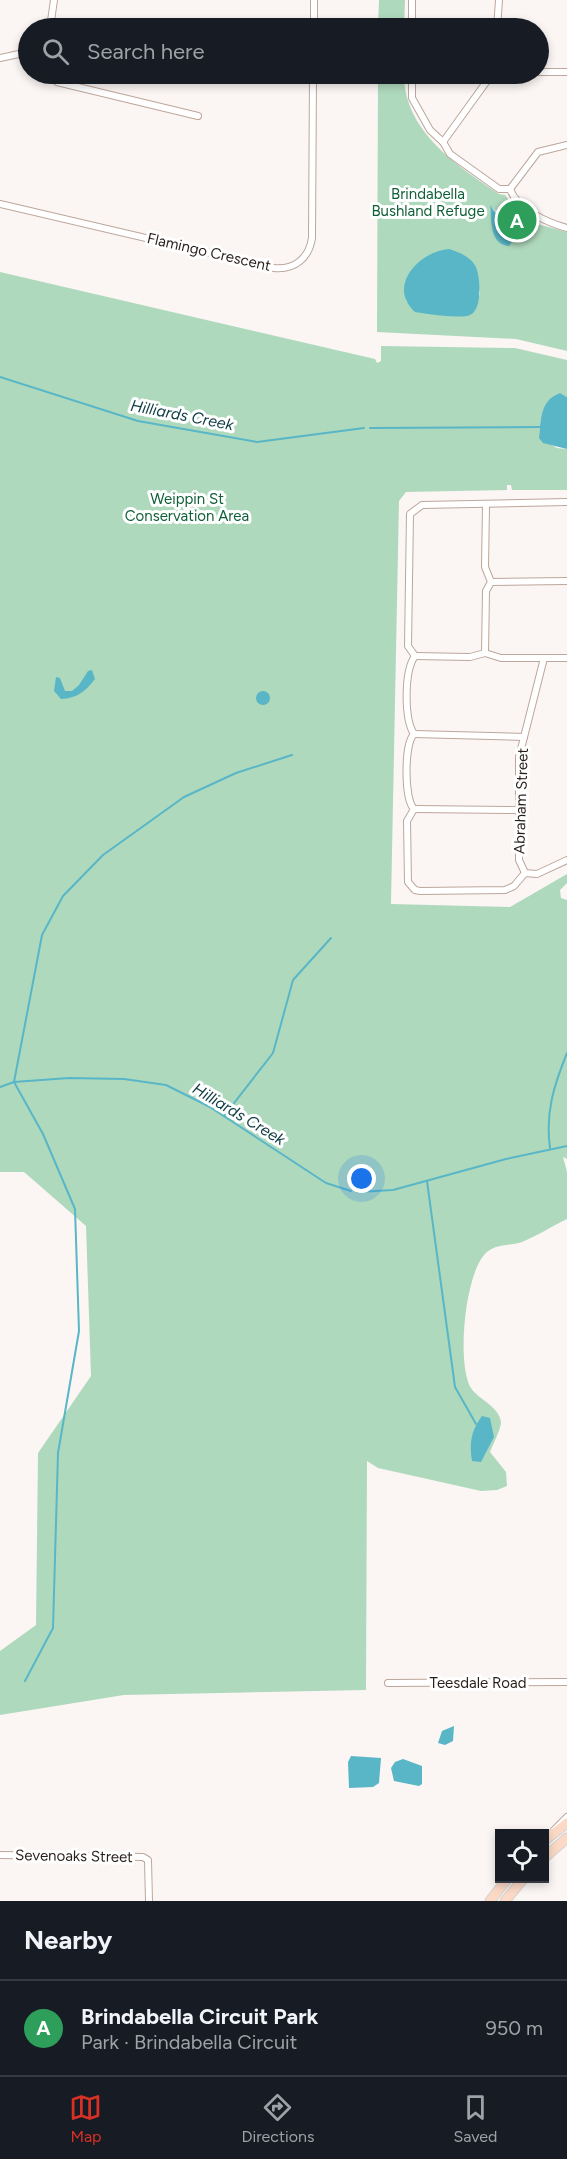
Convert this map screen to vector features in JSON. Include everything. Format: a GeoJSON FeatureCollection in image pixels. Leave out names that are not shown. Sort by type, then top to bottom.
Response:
{"type":"FeatureCollection","features":[{"type":"Feature","properties":{"kind":"main road"},"geometry":{"type":"LineString","coordinates":[[549,1837],[567,1823]]}},
{"type":"Feature","properties":{"kind":"main road"},"geometry":{"type":"LineString","coordinates":[[549,1854],[567,1838]]}},
{"type":"Feature","properties":{"kind":"main road"},"geometry":{"type":"LineString","coordinates":[[490,1901],[504,1883]]}},
{"type":"Feature","properties":{"kind":"main road"},"geometry":{"type":"LineString","coordinates":[[505,1901],[520,1883]]}},
{"type":"Feature","properties":{"kind":"street"},"geometry":{"type":"LineString","coordinates":[[51,18],[54,0]]}},
{"type":"Feature","properties":{"kind":"street"},"geometry":{"type":"LineString","coordinates":[[314,0],[314,18]]}},
{"type":"Feature","properties":{"kind":"street"},"geometry":{"type":"LineString","coordinates":[[412,0],[412,18]]}},
{"type":"Feature","properties":{"kind":"street"},"geometry":{"type":"LineString","coordinates":[[498,18],[499,0]]}},
{"type":"Feature","properties":{"kind":"street"},"geometry":{"type":"LineString","coordinates":[[0,58],[18,54]]}},
{"type":"Feature","properties":{"kind":"street"},"geometry":{"type":"LineString","coordinates":[[549,72],[567,72]]}},
{"type":"Feature","properties":{"kind":"street"},"geometry":{"type":"LineString","coordinates":[[65,84],[198,116]]}},
{"type":"Feature","properties":{"kind":"street","name":"Flamingo Crescent"},"geometry":{"type":"LineString","coordinates":[[0,204],[274,268],[292,266],[307,255],[312,238],[313,84]]}},
{"type":"Feature","properties":{"kind":"street"},"geometry":{"type":"LineString","coordinates":[[412,84],[412,98],[430,130],[443,141],[450,154],[499,189],[510,189]]}},
{"type":"Feature","properties":{"kind":"street"},"geometry":{"type":"LineString","coordinates":[[443,141],[485,84]]}},
{"type":"Feature","properties":{"kind":"street"},"geometry":{"type":"LineString","coordinates":[[510,189],[538,152],[567,145]]}},
{"type":"Feature","properties":{"kind":"street"},"geometry":{"type":"LineString","coordinates":[[510,189],[515,200],[554,224],[567,228]]}},
{"type":"Feature","properties":{"kind":"street"},"geometry":{"type":"LineString","coordinates":[[415,656],[408,646],[410,514],[422,505],[475,503],[486,506],[501,502],[567,502]]}},
{"type":"Feature","properties":{"kind":"street"},"geometry":{"type":"LineString","coordinates":[[486,506],[485,567],[491,582]]}},
{"type":"Feature","properties":{"kind":"street"},"geometry":{"type":"LineString","coordinates":[[491,582],[567,581]]}},
{"type":"Feature","properties":{"kind":"street"},"geometry":{"type":"LineString","coordinates":[[485,653],[486,591],[491,582]]}},
{"type":"Feature","properties":{"kind":"street"},"geometry":{"type":"LineString","coordinates":[[415,656],[470,657],[485,653],[501,657],[567,658]]}},
{"type":"Feature","properties":{"kind":"street"},"geometry":{"type":"LineString","coordinates":[[414,734],[408,720],[408,672],[415,656]]}},
{"type":"Feature","properties":{"kind":"street","name":"Abraham Street"},"geometry":{"type":"LineString","coordinates":[[525,873],[519,860],[519,757],[544,658]]}},
{"type":"Feature","properties":{"kind":"street"},"geometry":{"type":"LineString","coordinates":[[414,734],[524,737]]}},
{"type":"Feature","properties":{"kind":"street"},"geometry":{"type":"LineString","coordinates":[[414,734],[407,746],[407,797],[414,809]]}},
{"type":"Feature","properties":{"kind":"street"},"geometry":{"type":"LineString","coordinates":[[414,809],[519,810]]}},
{"type":"Feature","properties":{"kind":"street"},"geometry":{"type":"LineString","coordinates":[[414,809],[407,821],[407,873],[408,882],[416,890],[505,890],[515,884],[525,873],[537,874],[567,860]]}},
{"type":"Feature","properties":{"kind":"street","name":"Teesdale Road"},"geometry":{"type":"LineString","coordinates":[[388,1683],[567,1682]]}},
{"type":"Feature","properties":{"kind":"street"},"geometry":{"type":"LineString","coordinates":[[549,1837],[559,1823],[567,1817]]}},
{"type":"Feature","properties":{"kind":"street","name":"Sevenoaks Street"},"geometry":{"type":"LineString","coordinates":[[0,1855],[136,1856],[148,1860],[148,1901]]}},
{"type":"Feature","properties":{"kind":"green space"},"geometry":{"type":"Polygon","coordinates":[[[379,0],[405,0],[404,18],[378,18],[379,0]]]}},
{"type":"Feature","properties":{"kind":"green space","name":"Brindabella Bushland Refuge"},"geometry":{"type":"Polygon","coordinates":[[[378,84],[405,84],[413,113],[435,144],[450,158],[499,194],[505,195],[514,207],[537,224],[567,232],[567,351],[516,339],[377,332],[378,84]],[[490,206],[493,230],[514,239],[501,216],[490,206]],[[405,281],[406,301],[422,313],[470,315],[480,294],[478,282],[405,281]]]}},
{"type":"Feature","properties":{"kind":"green space","name":"Weippin St Conservation Area"},"geometry":{"type":"Polygon","coordinates":[[[0,272],[375,359],[377,363],[381,361],[381,346],[515,348],[567,360],[567,397],[560,393],[553,396],[545,405],[539,438],[557,448],[567,449],[567,490],[512,490],[511,485],[507,485],[507,490],[406,492],[399,501],[391,904],[510,907],[567,874],[567,883],[560,890],[561,898],[567,900],[567,1159],[563,1157],[567,1172],[567,1219],[522,1242],[496,1247],[487,1252],[479,1262],[468,1297],[464,1339],[466,1376],[471,1388],[493,1407],[499,1416],[501,1425],[490,1452],[506,1472],[507,1486],[497,1490],[481,1491],[378,1468],[367,1461],[366,1690],[124,1695],[0,1715],[0,1651],[36,1625],[38,1453],[91,1376],[86,1226],[24,1172],[0,1172],[0,272]]]}},
{"type":"Feature","properties":{"kind":"water"},"geometry":{"type":"Polygon","coordinates":[[[490,205],[514,239],[509,246],[498,241],[495,236],[490,205]]]}},
{"type":"Feature","properties":{"kind":"water"},"geometry":{"type":"Polygon","coordinates":[[[449,249],[461,253],[476,267],[479,278],[479,300],[474,312],[466,316],[443,316],[415,312],[407,302],[404,291],[405,281],[410,272],[427,256],[449,249]]]}},
{"type":"Feature","properties":{"kind":"water"},"geometry":{"type":"Polygon","coordinates":[[[560,393],[567,397],[567,449],[543,443],[539,438],[545,405],[553,396],[560,393]]]}},
{"type":"Feature","properties":{"kind":"water"},"geometry":{"type":"Polygon","coordinates":[[[92,670],[95,679],[80,694],[61,699],[54,691],[56,677],[60,678],[65,691],[72,691],[88,671],[92,670]]]}},
{"type":"Feature","properties":{"kind":"water"},"geometry":{"type":"Polygon","coordinates":[[[263,691],[268,693],[270,698],[268,703],[263,705],[258,703],[256,698],[258,693],[263,691]]]}},
{"type":"Feature","properties":{"kind":"water"},"geometry":{"type":"Polygon","coordinates":[[[482,1416],[490,1418],[494,1437],[481,1462],[472,1461],[472,1437],[482,1416]]]}},
{"type":"Feature","properties":{"kind":"water"},"geometry":{"type":"Polygon","coordinates":[[[454,1726],[453,1741],[445,1745],[438,1743],[442,1731],[454,1726]]]}},
{"type":"Feature","properties":{"kind":"water"},"geometry":{"type":"Polygon","coordinates":[[[351,1756],[381,1758],[379,1783],[373,1787],[349,1788],[348,1762],[351,1756]]]}},
{"type":"Feature","properties":{"kind":"water"},"geometry":{"type":"Polygon","coordinates":[[[403,1759],[422,1766],[422,1784],[419,1786],[394,1781],[391,1768],[395,1762],[403,1759]]]}},
{"type":"Feature","properties":{"kind":"waterway","name":"Hilliards Creek"},"geometry":{"type":"LineString","coordinates":[[0,377],[138,421],[257,442],[364,428]]}},
{"type":"Feature","properties":{"kind":"waterway","name":"Hilliards Creek"},"geometry":{"type":"LineString","coordinates":[[370,428],[540,427]]}},
{"type":"Feature","properties":{"kind":"waterway"},"geometry":{"type":"LineString","coordinates":[[25,1681],[53,1628],[58,1453],[79,1331],[75,1209],[43,1134],[14,1082],[42,935],[63,896],[103,855],[184,797],[236,773],[292,755]]}},
{"type":"Feature","properties":{"kind":"waterway"},"geometry":{"type":"LineString","coordinates":[[224,1116],[273,1053],[293,980],[331,938]]}},
{"type":"Feature","properties":{"kind":"waterway"},"geometry":{"type":"LineString","coordinates":[[550,1148],[549,1123],[552,1099],[567,1053]]}},
{"type":"Feature","properties":{"kind":"waterway","name":"Hilliards Creek"},"geometry":{"type":"LineString","coordinates":[[0,1087],[14,1082],[69,1078],[124,1079],[166,1085],[210,1107],[326,1183],[351,1191]]}},
{"type":"Feature","properties":{"kind":"waterway","name":"Hilliards Creek"},"geometry":{"type":"LineString","coordinates":[[357,1192],[393,1190],[506,1159],[567,1146]]}},
{"type":"Feature","properties":{"kind":"waterway"},"geometry":{"type":"LineString","coordinates":[[427,1181],[455,1387],[476,1424]]}},
{"type":"Feature","properties":{"kind":"place","name":"Brindabella Circuit Park"},"geometry":{"type":"Point","coordinates":[517,220]}}]}
